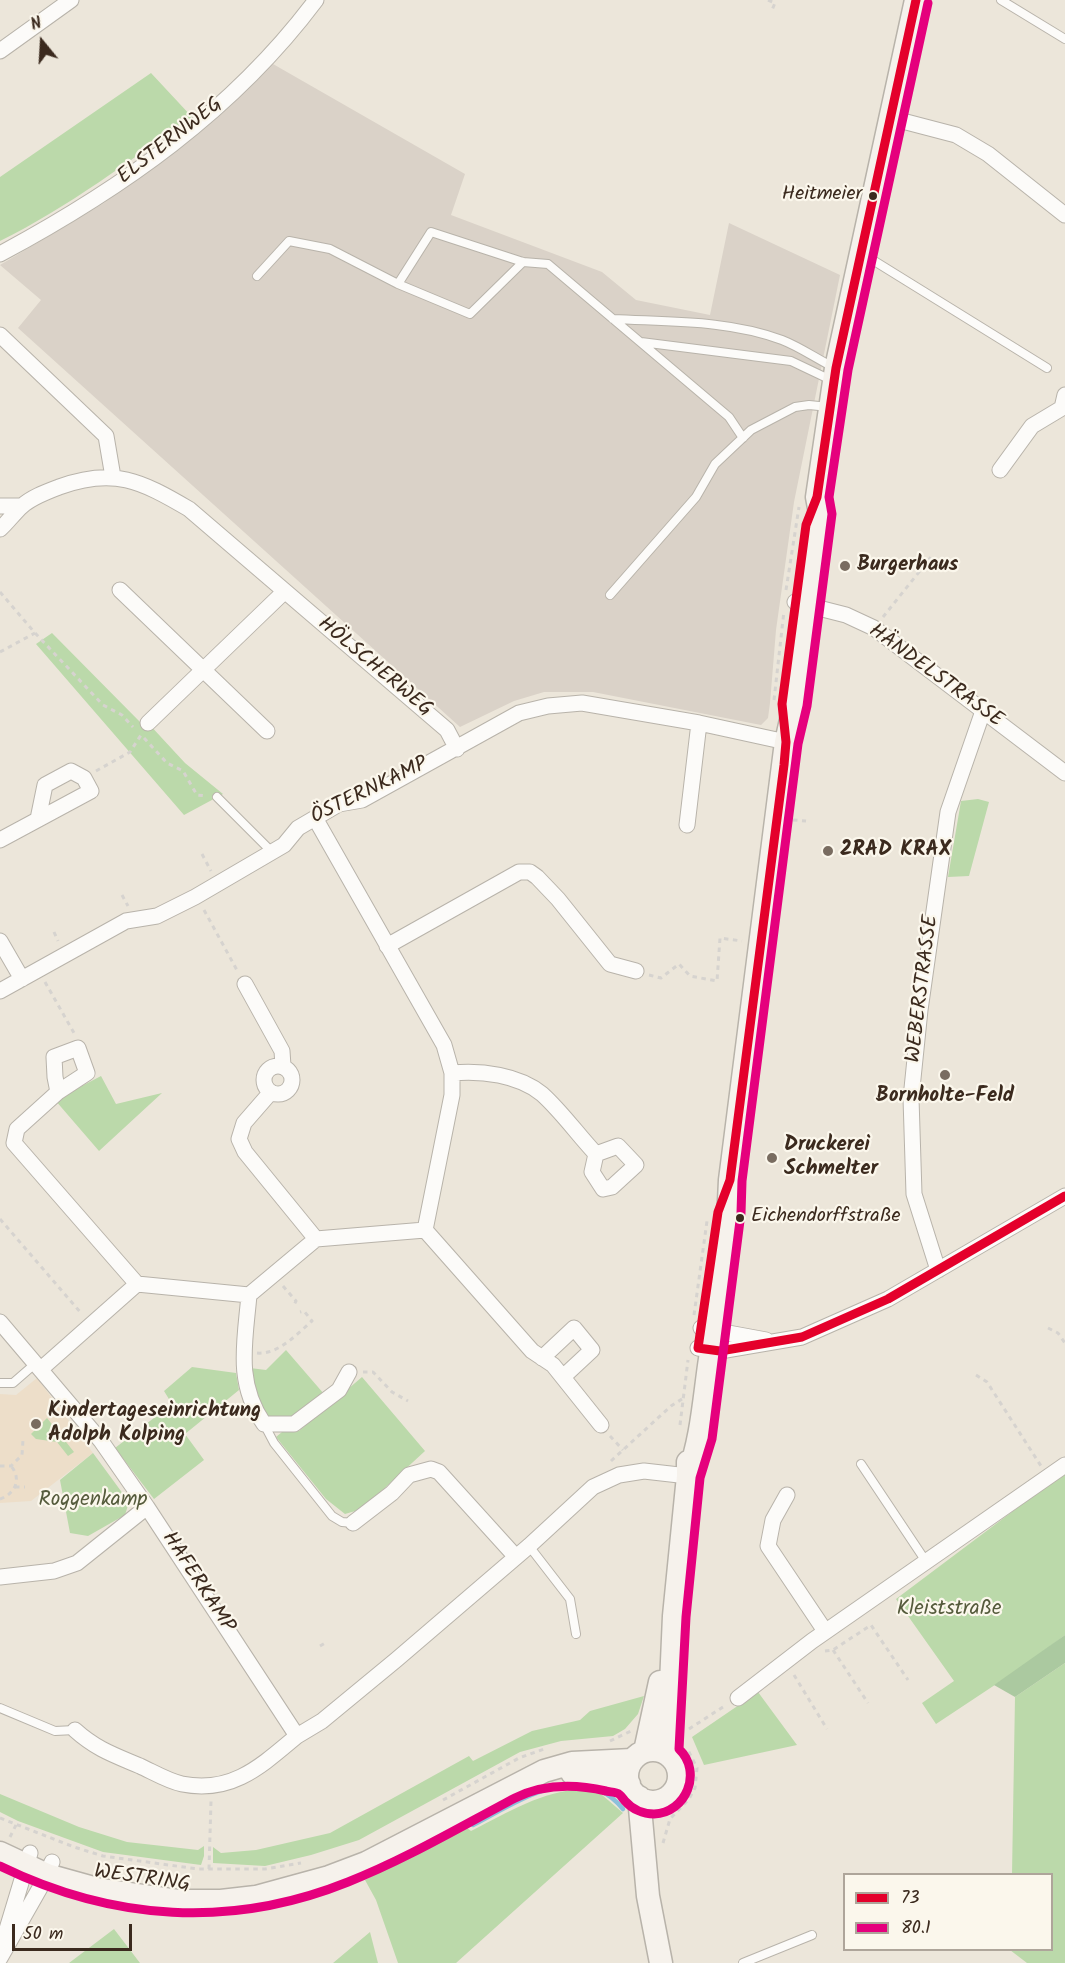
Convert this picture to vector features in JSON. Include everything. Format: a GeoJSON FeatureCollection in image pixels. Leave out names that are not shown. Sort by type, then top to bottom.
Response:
{"type":"FeatureCollection","features":[{"type":"Feature","properties":{"kind":"street"},"geometry":{"type":"LineString","coordinates":[[0,51],[71,0]]}},
{"type":"Feature","properties":{"kind":"street","name":"ELSTERNWEG"},"geometry":{"type":"LineString","coordinates":[[0,254],[99,197],[198,126],[276,50],[316,0]]}},
{"type":"Feature","properties":{"kind":"street"},"geometry":{"type":"LineString","coordinates":[[657,1752],[688,1476],[687,1450],[706,1339],[718,1212],[730,1180],[786,742],[782,704],[793,603],[809,497],[831,407],[835,375],[916,0]]}},
{"type":"Feature","properties":{"kind":"street"},"geometry":{"type":"LineString","coordinates":[[891,118],[956,135],[988,154],[1065,215]]}},
{"type":"Feature","properties":{"kind":"street"},"geometry":{"type":"LineString","coordinates":[[0,335],[106,436],[113,477]]}},
{"type":"Feature","properties":{"kind":"street"},"geometry":{"type":"LineString","coordinates":[[1000,470],[1032,426],[1064,404]]}},
{"type":"Feature","properties":{"kind":"street","name":"HÖLSCHERWEG"},"geometry":{"type":"LineString","coordinates":[[0,529],[22,506],[41,494],[85,479],[113,477],[151,487],[189,509],[447,730],[457,749]]}},
{"type":"Feature","properties":{"kind":"street","name":"HÖLSCHERWEG"},"geometry":{"type":"LineString","coordinates":[[0,506],[22,506]]}},
{"type":"Feature","properties":{"kind":"street"},"geometry":{"type":"LineString","coordinates":[[120,590],[267,731]]}},
{"type":"Feature","properties":{"kind":"street"},"geometry":{"type":"LineString","coordinates":[[145,729],[284,592]]}},
{"type":"Feature","properties":{"kind":"street","name":"HÄNDELSTRASSE"},"geometry":{"type":"LineString","coordinates":[[793,603],[846,615],[874,628],[1065,773]]}},
{"type":"Feature","properties":{"kind":"street","name":"ÖSTERNKAMP"},"geometry":{"type":"LineString","coordinates":[[0,991],[126,921],[157,916],[195,897],[284,845],[298,828],[339,804],[362,800],[519,713],[582,703],[699,723],[786,742]]}},
{"type":"Feature","properties":{"kind":"street","name":"WEBERSTRASSE"},"geometry":{"type":"LineString","coordinates":[[938,1270],[914,1194],[911,1098],[920,1010],[948,812],[983,711]]}},
{"type":"Feature","properties":{"kind":"street"},"geometry":{"type":"LineString","coordinates":[[687,825],[699,723]]}},
{"type":"Feature","properties":{"kind":"street"},"geometry":{"type":"LineString","coordinates":[[0,840],[91,791],[84,778],[71,771],[45,785],[38,819]]}},
{"type":"Feature","properties":{"kind":"street"},"geometry":{"type":"LineString","coordinates":[[315,818],[444,1046],[452,1073],[452,1095],[425,1230]]}},
{"type":"Feature","properties":{"kind":"street"},"geometry":{"type":"LineString","coordinates":[[387,946],[519,872],[530,872],[558,899],[610,964],[636,971]]}},
{"type":"Feature","properties":{"kind":"street"},"geometry":{"type":"LineString","coordinates":[[0,941],[22,979]]}},
{"type":"Feature","properties":{"kind":"street"},"geometry":{"type":"LineString","coordinates":[[245,984],[282,1051],[283,1066],[291,1074],[291,1085],[283,1093],[271,1092],[265,1084],[265,1074],[273,1067],[283,1066]]}},
{"type":"Feature","properties":{"kind":"street"},"geometry":{"type":"LineString","coordinates":[[58,1092],[54,1056],[78,1047],[87,1073],[58,1092],[17,1130],[14,1143],[137,1284],[249,1295]]}},
{"type":"Feature","properties":{"kind":"street"},"geometry":{"type":"LineString","coordinates":[[452,1073],[471,1071],[520,1081],[541,1094],[596,1154]]}},
{"type":"Feature","properties":{"kind":"street"},"geometry":{"type":"LineString","coordinates":[[271,1092],[244,1123],[239,1139],[245,1152],[316,1239]]}},
{"type":"Feature","properties":{"kind":"street"},"geometry":{"type":"LineString","coordinates":[[706,1339],[772,1341],[802,1337],[888,1299],[1065,1196]]}},
{"type":"Feature","properties":{"kind":"street"},"geometry":{"type":"LineString","coordinates":[[349,1372],[339,1390],[294,1424],[264,1424],[256,1412],[244,1374],[249,1295],[316,1239],[425,1230]]}},
{"type":"Feature","properties":{"kind":"street"},"geometry":{"type":"LineString","coordinates":[[425,1230],[532,1352],[553,1365],[601,1425]]}},
{"type":"Feature","properties":{"kind":"street"},"geometry":{"type":"LineString","coordinates":[[38,1366],[137,1284]]}},
{"type":"Feature","properties":{"kind":"street","name":"HAFERKAMP"},"geometry":{"type":"LineString","coordinates":[[0,1322],[101,1441],[297,1736]]}},
{"type":"Feature","properties":{"kind":"street"},"geometry":{"type":"LineString","coordinates":[[542,1358],[574,1329],[592,1350],[563,1377]]}},
{"type":"Feature","properties":{"kind":"street"},"geometry":{"type":"LineString","coordinates":[[738,1698],[825,1631],[927,1563],[1065,1465]]}},
{"type":"Feature","properties":{"kind":"street"},"geometry":{"type":"LineString","coordinates":[[352,1523],[392,1493],[410,1475],[430,1468],[439,1472],[516,1557]]}},
{"type":"Feature","properties":{"kind":"street"},"geometry":{"type":"LineString","coordinates":[[75,1730],[92,1745],[180,1784],[211,1787],[238,1780],[266,1763],[297,1736],[322,1721],[529,1546],[593,1487],[619,1475],[644,1471],[688,1476]]}},
{"type":"Feature","properties":{"kind":"street"},"geometry":{"type":"LineString","coordinates":[[787,1495],[773,1520],[768,1546],[825,1631]]}},
{"type":"Feature","properties":{"kind":"street"},"geometry":{"type":"LineString","coordinates":[[0,1577],[54,1571],[77,1563],[147,1507]]}},
{"type":"Feature","properties":{"kind":"street"},"geometry":{"type":"LineString","coordinates":[[657,1752],[628,1768],[642,1794],[648,1896],[661,1963]]}},
{"type":"Feature","properties":{"kind":"street"},"geometry":{"type":"LineString","coordinates":[[642,1794],[670,1796],[679,1781],[676,1763],[657,1752]]}},
{"type":"Feature","properties":{"kind":"street","name":"WESTRING"},"geometry":{"type":"LineString","coordinates":[[0,1852],[50,1868],[174,1887],[219,1890],[291,1887],[329,1877],[366,1863],[544,1770],[572,1763],[657,1752]]}},
{"type":"Feature","properties":{"kind":"street","name":"WESTRING"},"geometry":{"type":"LineString","coordinates":[[526,1780],[560,1773],[587,1774],[642,1794]]}},
{"type":"Feature","properties":{"kind":"street","name":"WESTRING"},"geometry":{"type":"LineString","coordinates":[[0,1838],[28,1860]]}},
{"type":"Feature","properties":{"kind":"street"},"geometry":{"type":"LineString","coordinates":[[0,1950],[10,1924],[28,1860]]}},
{"type":"Feature","properties":{"kind":"street"},"geometry":{"type":"LineString","coordinates":[[0,1958],[50,1868]]}},
{"type":"Feature","properties":{"kind":"lane"},"geometry":{"type":"LineString","coordinates":[[1000,0],[1065,39]]}},
{"type":"Feature","properties":{"kind":"lane"},"geometry":{"type":"LineString","coordinates":[[398,284],[431,232],[523,262],[548,264],[729,417],[742,438]]}},
{"type":"Feature","properties":{"kind":"lane"},"geometry":{"type":"LineString","coordinates":[[257,276],[289,241],[330,249],[398,284],[470,314],[523,262]]}},
{"type":"Feature","properties":{"kind":"lane"},"geometry":{"type":"LineString","coordinates":[[862,253],[1047,368]]}},
{"type":"Feature","properties":{"kind":"lane"},"geometry":{"type":"LineString","coordinates":[[613,319],[707,324],[750,330],[783,341],[835,375]]}},
{"type":"Feature","properties":{"kind":"lane"},"geometry":{"type":"LineString","coordinates":[[640,342],[790,361],[835,375]]}},
{"type":"Feature","properties":{"kind":"lane"},"geometry":{"type":"LineString","coordinates":[[610,595],[696,496],[715,464],[751,430],[795,407],[809,405],[831,407]]}},
{"type":"Feature","properties":{"kind":"lane"},"geometry":{"type":"LineString","coordinates":[[217,797],[272,852]]}},
{"type":"Feature","properties":{"kind":"lane"},"geometry":{"type":"LineString","coordinates":[[0,1383],[13,1383],[38,1366]]}},
{"type":"Feature","properties":{"kind":"lane"},"geometry":{"type":"LineString","coordinates":[[264,1424],[274,1443],[332,1516],[342,1522],[352,1523]]}},
{"type":"Feature","properties":{"kind":"lane"},"geometry":{"type":"LineString","coordinates":[[861,1464],[927,1563]]}},
{"type":"Feature","properties":{"kind":"lane"},"geometry":{"type":"LineString","coordinates":[[529,1546],[570,1599],[576,1634]]}},
{"type":"Feature","properties":{"kind":"lane"},"geometry":{"type":"LineString","coordinates":[[0,1708],[55,1731],[75,1730]]}},
{"type":"Feature","properties":{"kind":"lane"},"geometry":{"type":"LineString","coordinates":[[743,1963],[812,1935]]}},
{"type":"Feature","properties":{"kind":"path"},"geometry":{"type":"LineString","coordinates":[[768,0],[775,3],[772,10]]}},
{"type":"Feature","properties":{"kind":"path"},"geometry":{"type":"LineString","coordinates":[[774,703],[793,603],[809,497]]}},
{"type":"Feature","properties":{"kind":"path"},"geometry":{"type":"LineString","coordinates":[[874,628],[931,557]]}},
{"type":"Feature","properties":{"kind":"path"},"geometry":{"type":"LineString","coordinates":[[0,592],[103,705],[145,729],[167,763],[183,771],[197,795],[217,797]]}},
{"type":"Feature","properties":{"kind":"path"},"geometry":{"type":"LineString","coordinates":[[0,652],[35,633]]}},
{"type":"Feature","properties":{"kind":"path"},"geometry":{"type":"LineString","coordinates":[[84,778],[130,752],[145,729]]}},
{"type":"Feature","properties":{"kind":"path"},"geometry":{"type":"LineString","coordinates":[[791,820],[806,821]]}},
{"type":"Feature","properties":{"kind":"path"},"geometry":{"type":"LineString","coordinates":[[195,897],[245,984]]}},
{"type":"Feature","properties":{"kind":"path"},"geometry":{"type":"LineString","coordinates":[[636,971],[661,978],[679,964],[690,976],[717,981],[720,938],[747,942]]}},
{"type":"Feature","properties":{"kind":"path"},"geometry":{"type":"LineString","coordinates":[[38,970],[76,1038],[78,1047]]}},
{"type":"Feature","properties":{"kind":"path"},"geometry":{"type":"LineString","coordinates":[[0,1219],[90,1325]]}},
{"type":"Feature","properties":{"kind":"path"},"geometry":{"type":"LineString","coordinates":[[273,1275],[296,1301],[294,1305]]}},
{"type":"Feature","properties":{"kind":"path"},"geometry":{"type":"LineString","coordinates":[[244,1352],[266,1354],[286,1343],[312,1321],[304,1311],[300,1312]]}},
{"type":"Feature","properties":{"kind":"path"},"geometry":{"type":"LineString","coordinates":[[1048,1328],[1058,1333],[1065,1343]]}},
{"type":"Feature","properties":{"kind":"path"},"geometry":{"type":"LineString","coordinates":[[349,1372],[373,1372],[392,1392],[408,1401]]}},
{"type":"Feature","properties":{"kind":"path"},"geometry":{"type":"LineString","coordinates":[[976,1375],[987,1382],[1048,1478]]}},
{"type":"Feature","properties":{"kind":"path"},"geometry":{"type":"LineString","coordinates":[[593,1487],[600,1472],[671,1406],[683,1398],[685,1386]]}},
{"type":"Feature","properties":{"kind":"path"},"geometry":{"type":"LineString","coordinates":[[0,1466],[11,1466],[22,1455],[23,1440]]}},
{"type":"Feature","properties":{"kind":"path"},"geometry":{"type":"LineString","coordinates":[[0,1499],[13,1491],[17,1481],[16,1471],[11,1466]]}},
{"type":"Feature","properties":{"kind":"path"},"geometry":{"type":"LineString","coordinates":[[15,1486],[26,1487]]}},
{"type":"Feature","properties":{"kind":"path"},"geometry":{"type":"LineString","coordinates":[[812,1641],[821,1652],[833,1650],[872,1625],[908,1680]]}},
{"type":"Feature","properties":{"kind":"path"},"geometry":{"type":"LineString","coordinates":[[320,1646],[325,1643]]}},
{"type":"Feature","properties":{"kind":"path"},"geometry":{"type":"LineString","coordinates":[[833,1650],[868,1703]]}},
{"type":"Feature","properties":{"kind":"path"},"geometry":{"type":"LineString","coordinates":[[800,1670],[793,1676],[827,1729]]}},
{"type":"Feature","properties":{"kind":"path"},"geometry":{"type":"LineString","coordinates":[[687,1730],[738,1698]]}},
{"type":"Feature","properties":{"kind":"path"},"geometry":{"type":"LineString","coordinates":[[602,1742],[624,1736],[633,1729]]}},
{"type":"Feature","properties":{"kind":"path"},"geometry":{"type":"LineString","coordinates":[[435,1804],[519,1758],[552,1748]]}},
{"type":"Feature","properties":{"kind":"path"},"geometry":{"type":"LineString","coordinates":[[657,1752],[697,1768],[695,1788],[689,1799],[670,1819],[662,1848]]}},
{"type":"Feature","properties":{"kind":"path"},"geometry":{"type":"LineString","coordinates":[[209,1869],[211,1787]]}},
{"type":"Feature","properties":{"kind":"path"},"geometry":{"type":"LineString","coordinates":[[0,1818],[103,1856],[209,1869],[265,1869],[303,1863]]}},
{"type":"Feature","properties":{"kind":"shaded area"},"geometry":{"type":"Polygon","coordinates":[[[273,64],[465,174],[451,215],[602,272],[636,300],[710,315],[729,223],[840,275],[794,502],[776,630],[768,718],[761,725],[593,692],[544,692],[514,701],[460,727],[18,328],[41,300],[0,265],[104,203],[198,130],[273,64]]]}},
{"type":"Feature","properties":{"kind":"shaded area","name":"Kindertageseinrichtung Adolph Kolping"},"geometry":{"type":"Polygon","coordinates":[[[37,1378],[93,1453],[31,1501],[0,1503],[0,1394],[16,1395],[37,1378]]]}},
{"type":"Feature","properties":{"kind":"green space"},"geometry":{"type":"Polygon","coordinates":[[[151,73],[192,117],[75,198],[0,241],[0,177],[151,73]]]}},
{"type":"Feature","properties":{"kind":"green space"},"geometry":{"type":"Polygon","coordinates":[[[52,633],[141,723],[148,723],[185,763],[223,794],[184,815],[36,644],[52,633]]]}},
{"type":"Feature","properties":{"kind":"green space"},"geometry":{"type":"Polygon","coordinates":[[[978,799],[989,802],[969,876],[948,877],[961,801],[978,799]]]}},
{"type":"Feature","properties":{"kind":"green space"},"geometry":{"type":"Polygon","coordinates":[[[101,1076],[116,1104],[162,1093],[99,1151],[55,1100],[101,1076]]]}},
{"type":"Feature","properties":{"kind":"green space"},"geometry":{"type":"Polygon","coordinates":[[[286,1350],[324,1394],[294,1418],[276,1419],[265,1415],[260,1409],[250,1368],[266,1370],[286,1350]]]}},
{"type":"Feature","properties":{"kind":"green space"},"geometry":{"type":"Polygon","coordinates":[[[192,1367],[236,1373],[239,1390],[185,1434],[204,1460],[154,1499],[115,1448],[172,1404],[164,1391],[192,1367]]]}},
{"type":"Feature","properties":{"kind":"green space"},"geometry":{"type":"Polygon","coordinates":[[[362,1377],[425,1451],[362,1509],[345,1514],[326,1499],[276,1437],[282,1432],[299,1431],[362,1377]]]}},
{"type":"Feature","properties":{"kind":"green space"},"geometry":{"type":"Polygon","coordinates":[[[47,1418],[74,1452],[68,1456],[57,1442],[36,1439],[31,1434],[47,1418]]]}},
{"type":"Feature","properties":{"kind":"green space","name":"Roggenkamp"},"geometry":{"type":"Polygon","coordinates":[[[93,1453],[129,1502],[125,1515],[88,1536],[70,1533],[60,1480],[93,1453]]]}},
{"type":"Feature","properties":{"kind":"green space","name":"Kleiststraße"},"geometry":{"type":"Polygon","coordinates":[[[1065,1472],[1065,1635],[1028,1663],[936,1724],[922,1703],[954,1681],[896,1599],[1065,1472]]]}},
{"type":"Feature","properties":{"kind":"green space"},"geometry":{"type":"Polygon","coordinates":[[[1065,1635],[1065,1663],[1015,1697],[994,1685],[1065,1635]]]}},
{"type":"Feature","properties":{"kind":"green space"},"geometry":{"type":"Polygon","coordinates":[[[1065,1663],[1065,1963],[1027,1963],[1011,1951],[1053,1951],[1053,1873],[1012,1873],[1015,1697],[1065,1663]]]}},
{"type":"Feature","properties":{"kind":"green space"},"geometry":{"type":"Polygon","coordinates":[[[758,1692],[797,1745],[704,1765],[692,1737],[758,1692]]]}},
{"type":"Feature","properties":{"kind":"green space"},"geometry":{"type":"Polygon","coordinates":[[[644,1696],[638,1714],[625,1729],[613,1736],[561,1741],[520,1752],[359,1840],[265,1866],[213,1863],[213,1847],[221,1853],[256,1850],[330,1833],[469,1756],[473,1761],[532,1731],[580,1720],[590,1711],[644,1696]]]}},
{"type":"Feature","properties":{"kind":"green space"},"geometry":{"type":"Polygon","coordinates":[[[584,1789],[601,1794],[623,1813],[456,1963],[398,1963],[376,1900],[365,1880],[466,1827],[471,1831],[539,1798],[584,1789]]]}},
{"type":"Feature","properties":{"kind":"green space"},"geometry":{"type":"Polygon","coordinates":[[[0,1794],[79,1827],[127,1842],[198,1850],[204,1846],[204,1856],[201,1865],[103,1852],[18,1821],[0,1812],[0,1794]]]}},
{"type":"Feature","properties":{"kind":"green space"},"geometry":{"type":"Polygon","coordinates":[[[114,1929],[140,1963],[69,1963],[114,1929]]]}},
{"type":"Feature","properties":{"kind":"green space"},"geometry":{"type":"Polygon","coordinates":[[[370,1932],[378,1963],[333,1963],[370,1932]]]}},
{"type":"Feature","properties":{"kind":"waterway"},"geometry":{"type":"LineString","coordinates":[[473,1825],[529,1796],[569,1785],[588,1786],[606,1794],[623,1809]]}},
{"type":"Feature","properties":{"kind":"transit line","name":"73"},"geometry":{"type":"LineString","coordinates":[[916,0],[836,368],[817,497],[806,525],[782,704],[786,742],[784,765],[730,1180],[718,1212],[698,1348],[720,1351],[802,1337],[888,1299],[1065,1196]]}},
{"type":"Feature","properties":{"kind":"transit line","name":"80.1"},"geometry":{"type":"LineString","coordinates":[[0,1866],[43,1884],[86,1898],[129,1908],[172,1912],[216,1912],[260,1907],[304,1897],[348,1882],[412,1853],[515,1798],[537,1790],[571,1786],[614,1792],[620,1794],[634,1809],[654,1814],[675,1807],[688,1790],[690,1769],[679,1749],[686,1617],[700,1478],[712,1439],[741,1213],[742,1181],[798,744],[807,706],[832,514],[829,497],[848,370],[928,3]]}},
{"type":"Feature","properties":{"kind":"place","name":"Heitmeier"},"geometry":{"type":"Point","coordinates":[873,196]}},
{"type":"Feature","properties":{"kind":"place","name":"Burgerhaus"},"geometry":{"type":"Point","coordinates":[845,566]}},
{"type":"Feature","properties":{"kind":"place","name":"2RAD KRAX"},"geometry":{"type":"Point","coordinates":[828,851]}},
{"type":"Feature","properties":{"kind":"place","name":"Bornholte-Feld"},"geometry":{"type":"Point","coordinates":[945,1075]}},
{"type":"Feature","properties":{"kind":"place","name":"Druckerei Schmelter"},"geometry":{"type":"Point","coordinates":[772,1158]}},
{"type":"Feature","properties":{"kind":"place","name":"Eichendorffstraße"},"geometry":{"type":"Point","coordinates":[740,1218]}},
{"type":"Feature","properties":{"kind":"place","name":"Kindertageseinrichtung Adolph Kolping"},"geometry":{"type":"Point","coordinates":[36,1424]}}]}
